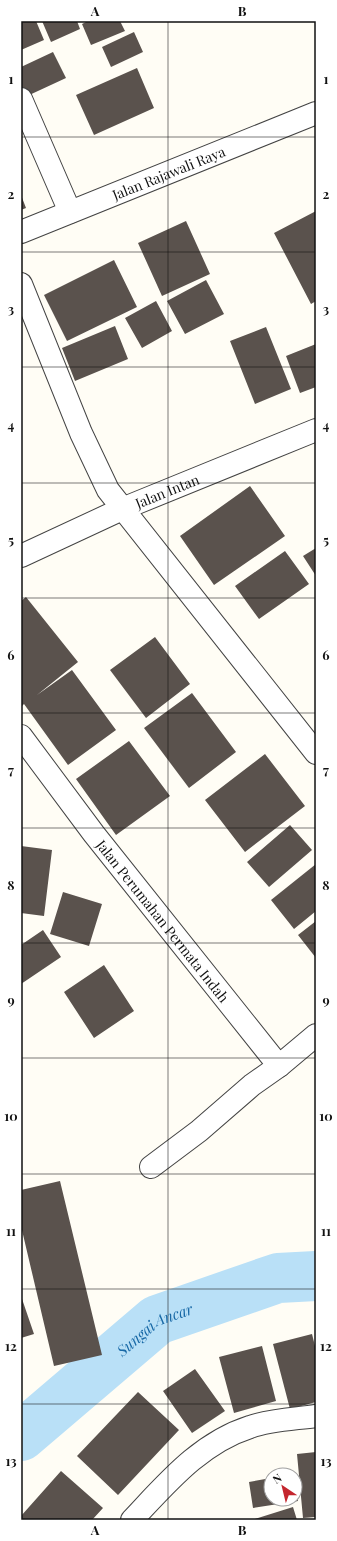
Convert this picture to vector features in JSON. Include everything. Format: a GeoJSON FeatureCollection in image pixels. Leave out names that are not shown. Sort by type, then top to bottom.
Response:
{"type":"FeatureCollection","features":[{"type":"Feature","properties":{"kind":"street"},"geometry":{"type":"LineString","coordinates":[[21,99],[70,212]]}},
{"type":"Feature","properties":{"kind":"street","name":"Jalan Rajawali Raya"},"geometry":{"type":"LineString","coordinates":[[21,232],[316,114]]}},
{"type":"Feature","properties":{"kind":"street"},"geometry":{"type":"LineString","coordinates":[[21,284],[81,433],[108,490],[316,753]]}},
{"type":"Feature","properties":{"kind":"street","name":"Jalan Intan"},"geometry":{"type":"LineString","coordinates":[[21,556],[122,509],[316,430]]}},
{"type":"Feature","properties":{"kind":"street","name":"Jalan Perumahan Permata Indah"},"geometry":{"type":"LineString","coordinates":[[21,736],[94,834],[279,1066]]}},
{"type":"Feature","properties":{"kind":"street"},"geometry":{"type":"LineString","coordinates":[[151,1167],[199,1131],[252,1085],[279,1066],[316,1035]]}},
{"type":"Feature","properties":{"kind":"street"},"geometry":{"type":"LineString","coordinates":[[132,1520],[177,1472],[211,1446],[251,1426],[316,1416]]}},
{"type":"Feature","properties":{"kind":"building"},"geometry":{"type":"Polygon","coordinates":[[[21,21],[36,21],[44,40],[21,50],[21,21]]]}},
{"type":"Feature","properties":{"kind":"building"},"geometry":{"type":"Polygon","coordinates":[[[42,21],[77,21],[80,29],[51,42],[42,21]]]}},
{"type":"Feature","properties":{"kind":"building"},"geometry":{"type":"Polygon","coordinates":[[[88,21],[120,21],[125,31],[91,45],[82,24],[88,21]]]}},
{"type":"Feature","properties":{"kind":"building"},"geometry":{"type":"Polygon","coordinates":[[[134,32],[143,52],[111,67],[102,47],[134,32]]]}},
{"type":"Feature","properties":{"kind":"building"},"geometry":{"type":"Polygon","coordinates":[[[53,52],[66,78],[25,97],[21,90],[21,67],[53,52]]]}},
{"type":"Feature","properties":{"kind":"building"},"geometry":{"type":"Polygon","coordinates":[[[137,68],[154,108],[94,135],[76,95],[137,68]]]}},
{"type":"Feature","properties":{"kind":"building"},"geometry":{"type":"Polygon","coordinates":[[[21,195],[26,208],[21,210],[21,195]]]}},
{"type":"Feature","properties":{"kind":"building"},"geometry":{"type":"Polygon","coordinates":[[[316,211],[316,301],[311,304],[274,233],[316,211]]]}},
{"type":"Feature","properties":{"kind":"building"},"geometry":{"type":"Polygon","coordinates":[[[186,221],[210,274],[162,296],[138,243],[186,221]]]}},
{"type":"Feature","properties":{"kind":"building"},"geometry":{"type":"Polygon","coordinates":[[[114,260],[137,307],[67,341],[44,295],[114,260]]]}},
{"type":"Feature","properties":{"kind":"building"},"geometry":{"type":"Polygon","coordinates":[[[206,280],[224,314],[185,334],[167,301],[206,280]]]}},
{"type":"Feature","properties":{"kind":"building"},"geometry":{"type":"Polygon","coordinates":[[[156,301],[172,331],[142,348],[125,318],[156,301]]]}},
{"type":"Feature","properties":{"kind":"building"},"geometry":{"type":"Polygon","coordinates":[[[115,326],[128,359],[75,381],[62,348],[115,326]]]}},
{"type":"Feature","properties":{"kind":"building"},"geometry":{"type":"Polygon","coordinates":[[[266,327],[291,389],[255,404],[230,341],[266,327]]]}},
{"type":"Feature","properties":{"kind":"building"},"geometry":{"type":"Polygon","coordinates":[[[316,344],[316,387],[300,393],[286,356],[316,344]]]}},
{"type":"Feature","properties":{"kind":"building"},"geometry":{"type":"Polygon","coordinates":[[[250,486],[285,536],[214,585],[180,536],[250,486]]]}},
{"type":"Feature","properties":{"kind":"building"},"geometry":{"type":"Polygon","coordinates":[[[316,548],[316,576],[303,556],[316,548]]]}},
{"type":"Feature","properties":{"kind":"building"},"geometry":{"type":"Polygon","coordinates":[[[285,551],[309,584],[259,619],[235,586],[285,551]]]}},
{"type":"Feature","properties":{"kind":"building"},"geometry":{"type":"Polygon","coordinates":[[[26,597],[78,662],[37,695],[72,670],[116,730],[68,765],[24,704],[21,707],[21,601],[26,597]]]}},
{"type":"Feature","properties":{"kind":"building"},"geometry":{"type":"Polygon","coordinates":[[[155,637],[190,684],[146,718],[110,670],[155,637]]]}},
{"type":"Feature","properties":{"kind":"building"},"geometry":{"type":"Polygon","coordinates":[[[192,693],[236,752],[189,788],[144,728],[192,693]]]}},
{"type":"Feature","properties":{"kind":"building"},"geometry":{"type":"Polygon","coordinates":[[[129,741],[170,796],[116,835],[76,779],[129,741]]]}},
{"type":"Feature","properties":{"kind":"building"},"geometry":{"type":"Polygon","coordinates":[[[265,754],[305,806],[245,852],[205,800],[265,754]]]}},
{"type":"Feature","properties":{"kind":"building"},"geometry":{"type":"Polygon","coordinates":[[[290,825],[312,850],[269,887],[247,862],[290,825]]]}},
{"type":"Feature","properties":{"kind":"building"},"geometry":{"type":"Polygon","coordinates":[[[21,846],[52,850],[44,916],[21,913],[21,846]]]}},
{"type":"Feature","properties":{"kind":"building"},"geometry":{"type":"Polygon","coordinates":[[[316,864],[316,911],[294,929],[271,900],[316,864]]]}},
{"type":"Feature","properties":{"kind":"building"},"geometry":{"type":"Polygon","coordinates":[[[63,892],[102,904],[89,946],[50,934],[63,892]]]}},
{"type":"Feature","properties":{"kind":"building"},"geometry":{"type":"Polygon","coordinates":[[[316,921],[316,958],[298,935],[316,921]]]}},
{"type":"Feature","properties":{"kind":"building"},"geometry":{"type":"Polygon","coordinates":[[[43,930],[61,957],[21,984],[21,945],[43,930]]]}},
{"type":"Feature","properties":{"kind":"building"},"geometry":{"type":"Polygon","coordinates":[[[104,965],[134,1011],[94,1038],[64,992],[104,965]]]}},
{"type":"Feature","properties":{"kind":"building"},"geometry":{"type":"Polygon","coordinates":[[[60,1181],[102,1355],[54,1366],[21,1226],[21,1190],[60,1181]]]}},
{"type":"Feature","properties":{"kind":"building"},"geometry":{"type":"Polygon","coordinates":[[[21,1296],[34,1334],[21,1338],[21,1296]]]}},
{"type":"Feature","properties":{"kind":"building"},"geometry":{"type":"Polygon","coordinates":[[[312,1334],[316,1350],[316,1402],[290,1409],[273,1344],[312,1334]]]}},
{"type":"Feature","properties":{"kind":"building"},"geometry":{"type":"Polygon","coordinates":[[[262,1346],[276,1401],[234,1413],[219,1357],[262,1346]]]}},
{"type":"Feature","properties":{"kind":"building"},"geometry":{"type":"Polygon","coordinates":[[[195,1369],[225,1411],[192,1433],[163,1391],[195,1369]]]}},
{"type":"Feature","properties":{"kind":"building"},"geometry":{"type":"Polygon","coordinates":[[[138,1392],[179,1430],[118,1495],[77,1456],[138,1392]]]}},
{"type":"Feature","properties":{"kind":"building"},"geometry":{"type":"Polygon","coordinates":[[[316,1452],[316,1517],[303,1518],[303,1467],[298,1467],[297,1454],[316,1452]]]}},
{"type":"Feature","properties":{"kind":"building"},"geometry":{"type":"Polygon","coordinates":[[[61,1471],[103,1508],[92,1520],[21,1520],[21,1516],[61,1471]]]}},
{"type":"Feature","properties":{"kind":"building"},"geometry":{"type":"Polygon","coordinates":[[[263,1479],[263,1506],[253,1508],[249,1482],[263,1479]]]}},
{"type":"Feature","properties":{"kind":"building"},"geometry":{"type":"Polygon","coordinates":[[[293,1507],[297,1520],[252,1520],[293,1507]]]}},
{"type":"Feature","properties":{"kind":"waterway","name":"Sungai Ancar"},"geometry":{"type":"LineString","coordinates":[[21,1436],[157,1320],[278,1278],[316,1276]]}}]}
